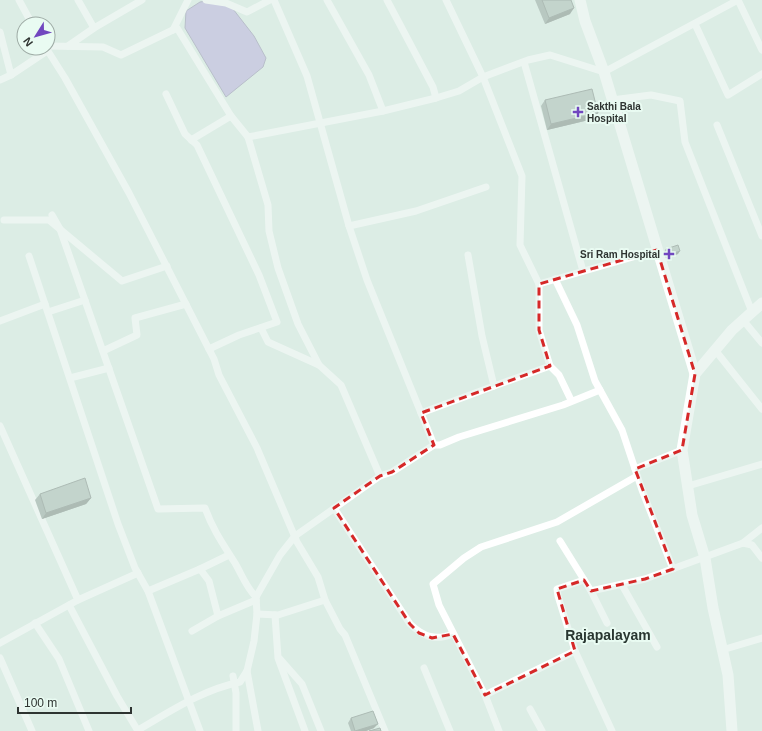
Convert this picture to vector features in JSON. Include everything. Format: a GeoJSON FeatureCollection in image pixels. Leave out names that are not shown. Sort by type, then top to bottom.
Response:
{"type":"FeatureCollection","features":[{"type":"Feature","properties":{"kind":"main road"},"geometry":{"type":"LineString","coordinates":[[580,0],[585,21],[604,72],[695,374],[682,450],[692,515],[705,558],[728,675],[732,731]]}},
{"type":"Feature","properties":{"kind":"main road"},"geometry":{"type":"LineString","coordinates":[[695,374],[732,330],[762,302]]}},
{"type":"Feature","properties":{"kind":"street"},"geometry":{"type":"LineString","coordinates":[[19,0],[28,16]]}},
{"type":"Feature","properties":{"kind":"street"},"geometry":{"type":"LineString","coordinates":[[78,0],[94,28]]}},
{"type":"Feature","properties":{"kind":"street"},"geometry":{"type":"LineString","coordinates":[[68,46],[94,28],[142,0]]}},
{"type":"Feature","properties":{"kind":"street"},"geometry":{"type":"LineString","coordinates":[[172,30],[188,0]]}},
{"type":"Feature","properties":{"kind":"street"},"geometry":{"type":"LineString","coordinates":[[206,0],[226,3],[246,12],[257,3],[270,0]]}},
{"type":"Feature","properties":{"kind":"street"},"geometry":{"type":"LineString","coordinates":[[274,0],[307,76],[319,123],[367,280],[434,445]]}},
{"type":"Feature","properties":{"kind":"street"},"geometry":{"type":"LineString","coordinates":[[327,0],[369,75],[383,111]]}},
{"type":"Feature","properties":{"kind":"street"},"geometry":{"type":"LineString","coordinates":[[387,0],[433,87],[436,98]]}},
{"type":"Feature","properties":{"kind":"street"},"geometry":{"type":"LineString","coordinates":[[446,0],[483,77],[522,176],[520,245],[539,284],[540,330],[550,366],[558,375],[571,400]]}},
{"type":"Feature","properties":{"kind":"street"},"geometry":{"type":"LineString","coordinates":[[248,137],[383,111],[436,98],[459,90],[483,77],[524,62],[550,55],[604,72],[738,0],[762,50]]}},
{"type":"Feature","properties":{"kind":"street"},"geometry":{"type":"LineString","coordinates":[[695,24],[728,95],[762,74]]}},
{"type":"Feature","properties":{"kind":"street"},"geometry":{"type":"LineString","coordinates":[[56,47],[104,47],[121,55],[178,28],[230,116],[248,137],[268,205],[269,230],[278,268],[298,324],[320,365],[341,385],[380,476]]}},
{"type":"Feature","properties":{"kind":"street"},"geometry":{"type":"LineString","coordinates":[[0,32],[11,75]]}},
{"type":"Feature","properties":{"kind":"street"},"geometry":{"type":"LineString","coordinates":[[0,80],[11,75],[36,56]]}},
{"type":"Feature","properties":{"kind":"street"},"geometry":{"type":"LineString","coordinates":[[52,56],[130,193],[209,349],[220,375],[257,448],[295,536],[318,577],[325,600],[340,629],[345,634],[385,731]]}},
{"type":"Feature","properties":{"kind":"street"},"geometry":{"type":"LineString","coordinates":[[524,62],[583,271]]}},
{"type":"Feature","properties":{"kind":"street"},"geometry":{"type":"LineString","coordinates":[[166,94],[185,134],[197,145],[256,268],[277,322],[240,335],[209,349]]}},
{"type":"Feature","properties":{"kind":"street"},"geometry":{"type":"LineString","coordinates":[[612,100],[651,95],[680,101],[685,142],[752,312]]}},
{"type":"Feature","properties":{"kind":"street"},"geometry":{"type":"LineString","coordinates":[[191,140],[230,116]]}},
{"type":"Feature","properties":{"kind":"street"},"geometry":{"type":"LineString","coordinates":[[716,126],[762,236]]}},
{"type":"Feature","properties":{"kind":"street"},"geometry":{"type":"LineString","coordinates":[[350,226],[416,211],[486,188]]}},
{"type":"Feature","properties":{"kind":"street"},"geometry":{"type":"LineString","coordinates":[[52,215],[60,228],[158,509],[205,508],[213,530],[248,589],[256,599]]}},
{"type":"Feature","properties":{"kind":"street"},"geometry":{"type":"LineString","coordinates":[[4,220],[49,220],[122,281],[166,266]]}},
{"type":"Feature","properties":{"kind":"street"},"geometry":{"type":"LineString","coordinates":[[539,284],[657,250]]}},
{"type":"Feature","properties":{"kind":"street"},"geometry":{"type":"LineString","coordinates":[[468,255],[482,336],[494,386]]}},
{"type":"Feature","properties":{"kind":"street"},"geometry":{"type":"LineString","coordinates":[[29,256],[118,524],[138,573],[148,592],[200,731]]}},
{"type":"Feature","properties":{"kind":"street"},"geometry":{"type":"LineString","coordinates":[[555,279],[577,325],[595,382],[622,430],[636,472],[673,569]]}},
{"type":"Feature","properties":{"kind":"street"},"geometry":{"type":"LineString","coordinates":[[48,312],[85,300]]}},
{"type":"Feature","properties":{"kind":"street"},"geometry":{"type":"LineString","coordinates":[[0,322],[45,304]]}},
{"type":"Feature","properties":{"kind":"street"},"geometry":{"type":"LineString","coordinates":[[103,351],[138,335],[136,318],[186,304]]}},
{"type":"Feature","properties":{"kind":"street"},"geometry":{"type":"LineString","coordinates":[[743,320],[762,343]]}},
{"type":"Feature","properties":{"kind":"street"},"geometry":{"type":"LineString","coordinates":[[261,328],[268,342],[320,365]]}},
{"type":"Feature","properties":{"kind":"street"},"geometry":{"type":"LineString","coordinates":[[715,350],[762,409]]}},
{"type":"Feature","properties":{"kind":"street"},"geometry":{"type":"LineString","coordinates":[[421,413],[550,366]]}},
{"type":"Feature","properties":{"kind":"street"},"geometry":{"type":"LineString","coordinates":[[70,378],[109,368]]}},
{"type":"Feature","properties":{"kind":"street"},"geometry":{"type":"LineString","coordinates":[[258,731],[248,671],[254,641],[257,614],[256,599],[280,555],[295,536],[380,476],[392,472],[434,445],[440,445],[459,437],[563,405],[571,400],[600,390]]}},
{"type":"Feature","properties":{"kind":"street"},"geometry":{"type":"LineString","coordinates":[[0,426],[78,600]]}},
{"type":"Feature","properties":{"kind":"street"},"geometry":{"type":"LineString","coordinates":[[499,731],[485,695],[439,605],[433,584],[481,547],[557,522],[636,472],[682,450]]}},
{"type":"Feature","properties":{"kind":"street"},"geometry":{"type":"LineString","coordinates":[[688,486],[762,464]]}},
{"type":"Feature","properties":{"kind":"street"},"geometry":{"type":"LineString","coordinates":[[334,508],[410,624],[419,633],[432,638],[444,638],[453,634]]}},
{"type":"Feature","properties":{"kind":"street"},"geometry":{"type":"LineString","coordinates":[[591,591],[645,580],[705,558],[743,543],[762,528]]}},
{"type":"Feature","properties":{"kind":"street"},"geometry":{"type":"LineString","coordinates":[[560,541],[591,591],[607,623]]}},
{"type":"Feature","properties":{"kind":"street"},"geometry":{"type":"LineString","coordinates":[[743,543],[752,545],[762,558]]}},
{"type":"Feature","properties":{"kind":"street"},"geometry":{"type":"LineString","coordinates":[[148,592],[229,555]]}},
{"type":"Feature","properties":{"kind":"street"},"geometry":{"type":"LineString","coordinates":[[200,569],[210,581],[218,616]]}},
{"type":"Feature","properties":{"kind":"street"},"geometry":{"type":"LineString","coordinates":[[0,643],[70,604],[138,573]]}},
{"type":"Feature","properties":{"kind":"street"},"geometry":{"type":"LineString","coordinates":[[584,580],[557,589],[558,596],[575,651],[612,731]]}},
{"type":"Feature","properties":{"kind":"street"},"geometry":{"type":"LineString","coordinates":[[622,585],[657,648]]}},
{"type":"Feature","properties":{"kind":"street"},"geometry":{"type":"LineString","coordinates":[[192,631],[218,616],[256,599]]}},
{"type":"Feature","properties":{"kind":"street"},"geometry":{"type":"LineString","coordinates":[[257,614],[275,615],[325,600]]}},
{"type":"Feature","properties":{"kind":"street"},"geometry":{"type":"LineString","coordinates":[[70,604],[117,696],[138,731],[188,700],[223,685],[240,682],[248,671]]}},
{"type":"Feature","properties":{"kind":"street"},"geometry":{"type":"LineString","coordinates":[[275,615],[278,658],[305,731]]}},
{"type":"Feature","properties":{"kind":"street"},"geometry":{"type":"LineString","coordinates":[[35,623],[59,659],[90,731]]}},
{"type":"Feature","properties":{"kind":"street"},"geometry":{"type":"LineString","coordinates":[[722,650],[762,638]]}},
{"type":"Feature","properties":{"kind":"street"},"geometry":{"type":"LineString","coordinates":[[485,695],[575,651]]}},
{"type":"Feature","properties":{"kind":"street"},"geometry":{"type":"LineString","coordinates":[[0,658],[32,731]]}},
{"type":"Feature","properties":{"kind":"street"},"geometry":{"type":"LineString","coordinates":[[278,658],[302,684],[321,731]]}},
{"type":"Feature","properties":{"kind":"street"},"geometry":{"type":"LineString","coordinates":[[424,668],[450,731]]}},
{"type":"Feature","properties":{"kind":"street"},"geometry":{"type":"LineString","coordinates":[[233,676],[236,693],[236,731]]}},
{"type":"Feature","properties":{"kind":"street"},"geometry":{"type":"LineString","coordinates":[[530,709],[542,731]]}},
{"type":"Feature","properties":{"kind":"highlighted area"},"geometry":{"type":"Polygon","coordinates":[[[657,250],[695,374],[682,450],[635,469],[673,569],[645,579],[591,591],[584,580],[557,589],[575,651],[485,695],[453,634],[432,638],[419,633],[410,624],[334,508],[380,476],[392,472],[434,445],[421,413],[550,366],[539,330],[539,284],[657,250]]]}},
{"type":"Feature","properties":{"kind":"shaded area"},"geometry":{"type":"Polygon","coordinates":[[[226,0],[254,36],[266,58],[263,67],[226,97],[185,28],[186,11],[200,2],[226,0]]]}},
{"type":"Feature","properties":{"kind":"building"},"geometry":{"type":"Polygon","coordinates":[[[542,0],[571,0],[574,8],[549,18],[542,0]]]}},
{"type":"Feature","properties":{"kind":"building"},"geometry":{"type":"Polygon","coordinates":[[[592,89],[598,113],[551,124],[545,100],[592,89]]]}},
{"type":"Feature","properties":{"kind":"building"},"geometry":{"type":"Polygon","coordinates":[[[678,245],[680,251],[668,255],[666,249],[678,245]]]}},
{"type":"Feature","properties":{"kind":"building"},"geometry":{"type":"Polygon","coordinates":[[[85,478],[91,498],[46,513],[40,494],[85,478]]]}},
{"type":"Feature","properties":{"kind":"building"},"geometry":{"type":"Polygon","coordinates":[[[373,711],[378,724],[355,731],[351,718],[373,711]]]}},
{"type":"Feature","properties":{"kind":"building"},"geometry":{"type":"Polygon","coordinates":[[[380,728],[381,731],[369,731],[380,728]]]}},
{"type":"Feature","properties":{"kind":"place","name":"Sakthi Bala Hospital"},"geometry":{"type":"Point","coordinates":[578,112]}},
{"type":"Feature","properties":{"kind":"place","name":"Sri Ram Hospital"},"geometry":{"type":"Point","coordinates":[669,254]}},
{"type":"Feature","properties":{"kind":"district","name":"Rajapalayam"},"geometry":{"type":"Point","coordinates":[608,635]}}]}
